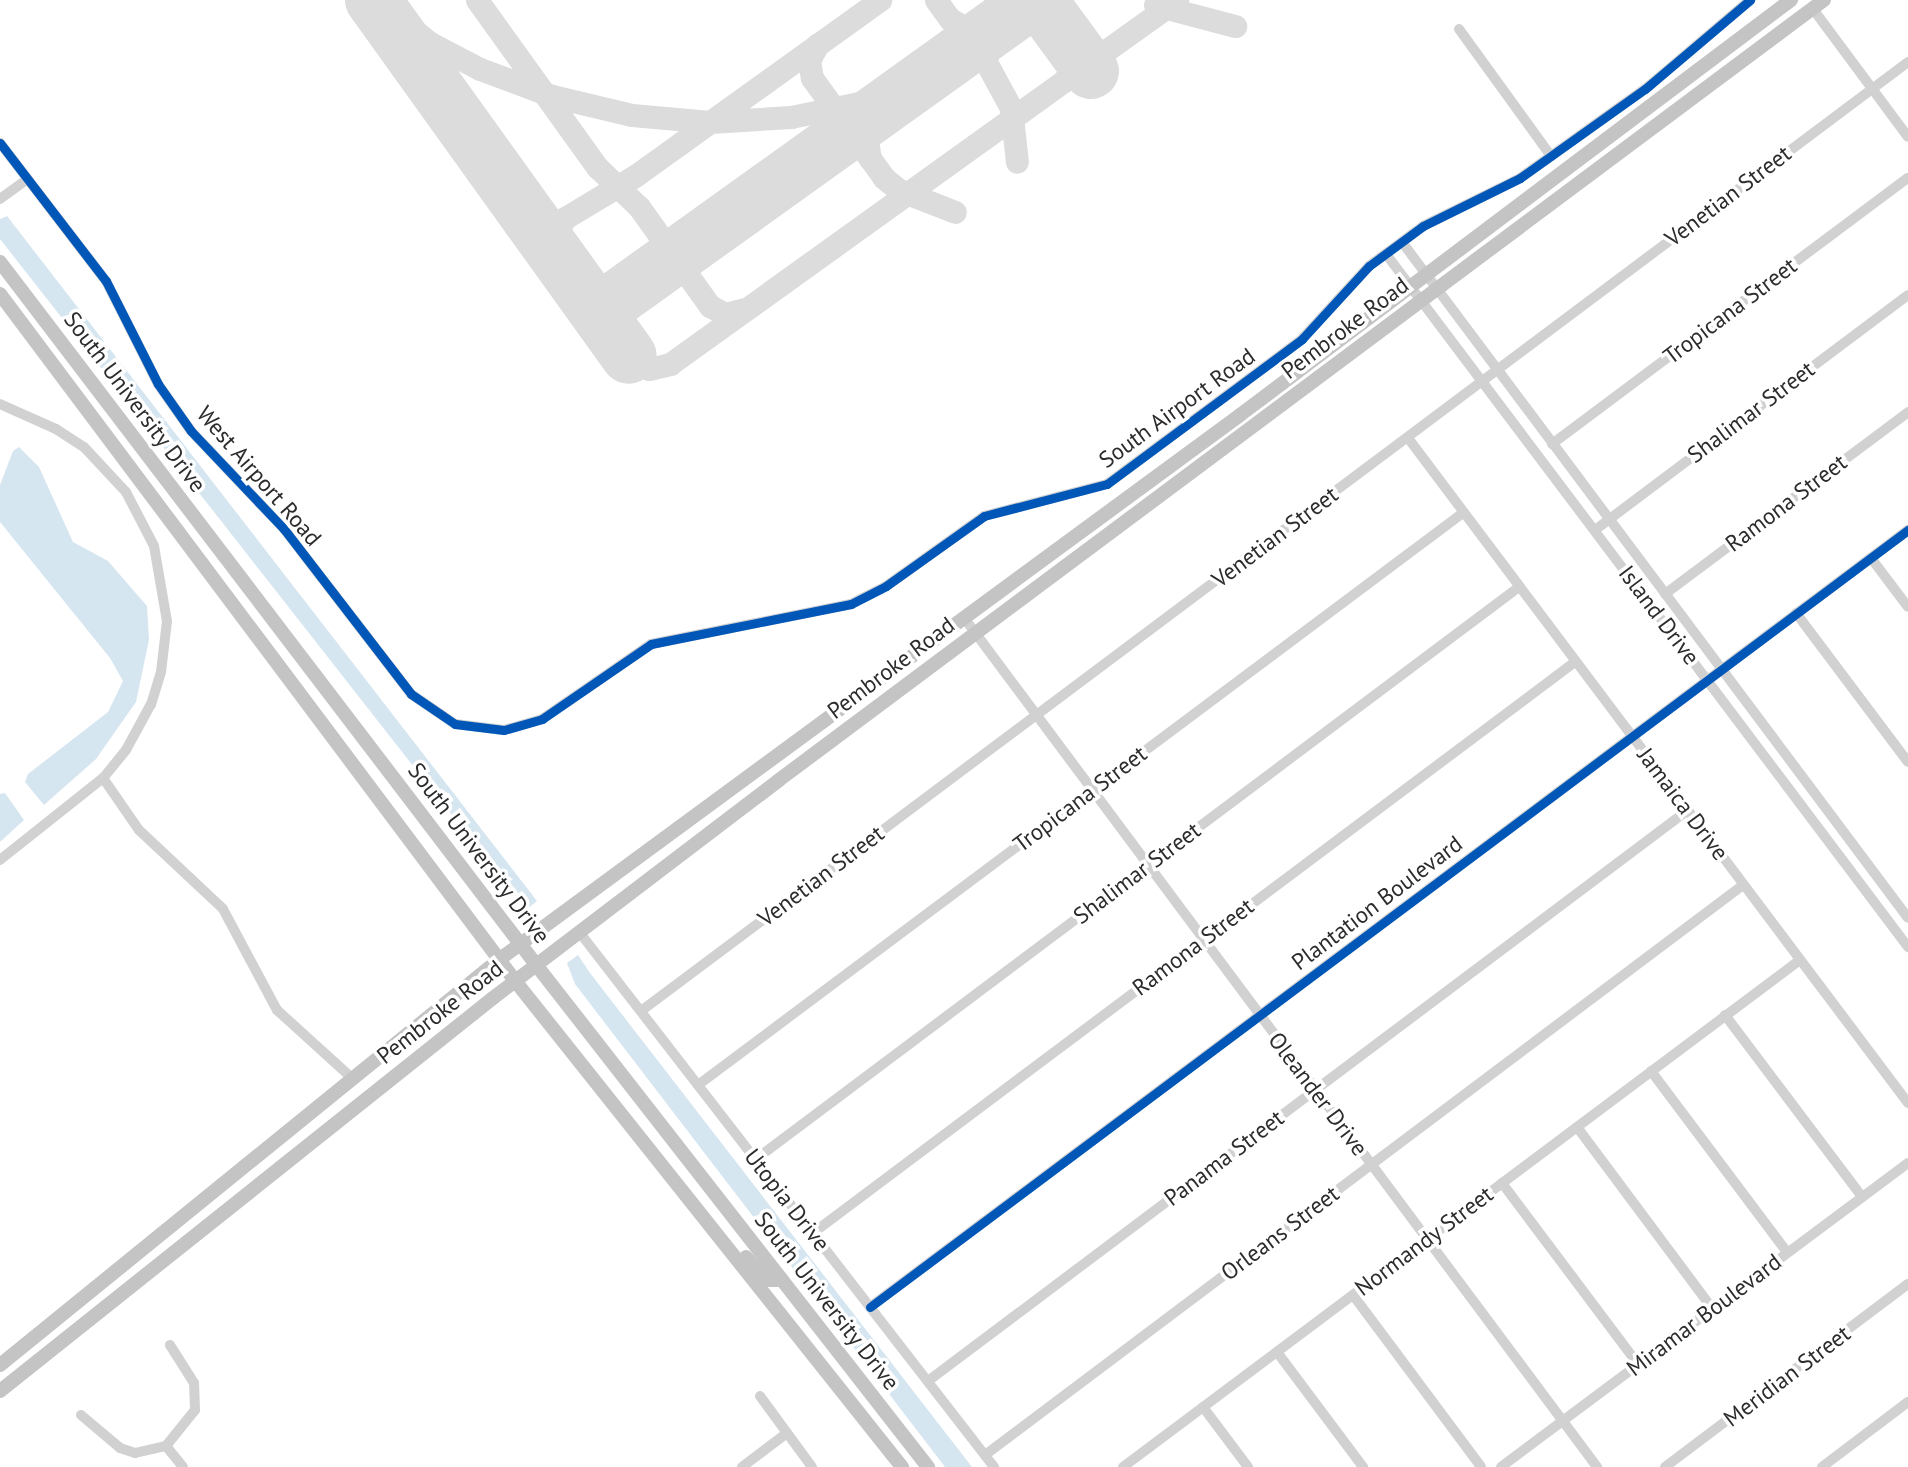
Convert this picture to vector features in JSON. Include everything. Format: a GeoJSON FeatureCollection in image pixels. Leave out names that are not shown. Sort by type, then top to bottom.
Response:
{"type":"FeatureCollection","features":[{"type":"Feature","properties":{"kind":"main road","name":"Pembroke Road"},"geometry":{"type":"LineString","coordinates":[[0,1365],[351,1077],[500,959],[965,619],[1409,283],[1791,0]]}},
{"type":"Feature","properties":{"kind":"main road","name":"Pembroke Road"},"geometry":{"type":"LineString","coordinates":[[0,1391],[580,933],[1817,3]]}},
{"type":"Feature","properties":{"kind":"main road","name":"South University Drive"},"geometry":{"type":"LineString","coordinates":[[0,262],[537,966],[928,1467]]}},
{"type":"Feature","properties":{"kind":"main road","name":"South University Drive"},"geometry":{"type":"LineString","coordinates":[[0,293],[516,982],[902,1467]]}},
{"type":"Feature","properties":{"kind":"main road"},"geometry":{"type":"LineString","coordinates":[[680,1188],[696,1199],[766,1279],[782,1280]]}},
{"type":"Feature","properties":{"kind":"main road"},"geometry":{"type":"LineString","coordinates":[[77,1303],[90,1320]]}},
{"type":"Feature","properties":{"kind":"street","name":"South Airport Road"},"geometry":{"type":"LineString","coordinates":[[478,730],[515,729],[542,719],[631,654],[663,640],[861,600],[984,516],[1107,484],[1217,396],[1302,339],[1352,281],[1386,254],[1437,219],[1498,192],[1551,156],[1658,79],[1750,0]]}},
{"type":"Feature","properties":{"kind":"street"},"geometry":{"type":"LineString","coordinates":[[1817,3],[1871,90],[1908,137]]}},
{"type":"Feature","properties":{"kind":"street"},"geometry":{"type":"LineString","coordinates":[[1459,29],[1551,156]]}},
{"type":"Feature","properties":{"kind":"street","name":"Venetian Street"},"geometry":{"type":"LineString","coordinates":[[641,1011],[1908,62]]}},
{"type":"Feature","properties":{"kind":"street","name":"West Airport Road"},"geometry":{"type":"LineString","coordinates":[[0,143],[106,281],[158,384],[212,456],[284,530],[411,694],[436,715],[478,730]]}},
{"type":"Feature","properties":{"kind":"street","name":"Tropicana Street"},"geometry":{"type":"LineString","coordinates":[[1552,444],[1908,178]]}},
{"type":"Feature","properties":{"kind":"street"},"geometry":{"type":"LineString","coordinates":[[0,199],[28,179]]}},
{"type":"Feature","properties":{"kind":"street"},"geometry":{"type":"LineString","coordinates":[[1402,242],[1425,272]]}},
{"type":"Feature","properties":{"kind":"street"},"geometry":{"type":"LineString","coordinates":[[1386,254],[1409,283]]}},
{"type":"Feature","properties":{"kind":"street","name":"Island Drive"},"geometry":{"type":"LineString","coordinates":[[1425,272],[1908,918]]}},
{"type":"Feature","properties":{"kind":"street","name":"Island Drive"},"geometry":{"type":"LineString","coordinates":[[1409,283],[1908,947]]}},
{"type":"Feature","properties":{"kind":"street","name":"Shalimar Street"},"geometry":{"type":"LineString","coordinates":[[1595,530],[1908,295]]}},
{"type":"Feature","properties":{"kind":"street"},"geometry":{"type":"LineString","coordinates":[[0,404],[56,429],[107,469],[141,519],[161,567],[167,621],[161,672],[142,725],[103,778],[0,860]]}},
{"type":"Feature","properties":{"kind":"street","name":"Ramona Street"},"geometry":{"type":"LineString","coordinates":[[1665,594],[1908,412]]}},
{"type":"Feature","properties":{"kind":"street","name":"Jamaica Drive"},"geometry":{"type":"LineString","coordinates":[[1408,438],[1908,1103]]}},
{"type":"Feature","properties":{"kind":"street","name":"Tropicana Street"},"geometry":{"type":"LineString","coordinates":[[698,1085],[1463,513]]}},
{"type":"Feature","properties":{"kind":"street","name":"Plantation Boulevard"},"geometry":{"type":"LineString","coordinates":[[870,1307],[1908,530]]}},
{"type":"Feature","properties":{"kind":"street"},"geometry":{"type":"LineString","coordinates":[[1871,558],[1908,607]]}},
{"type":"Feature","properties":{"kind":"street","name":"Shalimar Street"},"geometry":{"type":"LineString","coordinates":[[755,1159],[1519,587]]}},
{"type":"Feature","properties":{"kind":"street"},"geometry":{"type":"LineString","coordinates":[[1796,613],[1908,762]]}},
{"type":"Feature","properties":{"kind":"street","name":"Oleander Drive"},"geometry":{"type":"LineString","coordinates":[[965,619],[1146,866],[1597,1467]]}},
{"type":"Feature","properties":{"kind":"street","name":"Ramona Street"},"geometry":{"type":"LineString","coordinates":[[813,1233],[1575,662]]}},
{"type":"Feature","properties":{"kind":"street"},"geometry":{"type":"LineString","coordinates":[[103,778],[139,830],[223,909],[277,1010],[351,1077]]}},
{"type":"Feature","properties":{"kind":"street","name":"Panama Street"},"geometry":{"type":"LineString","coordinates":[[928,1381],[1688,810]]}},
{"type":"Feature","properties":{"kind":"street","name":"Orleans Street"},"geometry":{"type":"LineString","coordinates":[[985,1455],[1743,885]]}},
{"type":"Feature","properties":{"kind":"street","name":"Utopia Drive"},"geometry":{"type":"LineString","coordinates":[[580,933],[994,1467]]}},
{"type":"Feature","properties":{"kind":"street","name":"Normandy Street"},"geometry":{"type":"LineString","coordinates":[[1127,1466],[1800,961]]}},
{"type":"Feature","properties":{"kind":"street"},"geometry":{"type":"LineString","coordinates":[[1725,1015],[1862,1197]]}},
{"type":"Feature","properties":{"kind":"street"},"geometry":{"type":"LineString","coordinates":[[1651,1071],[1787,1252]]}},
{"type":"Feature","properties":{"kind":"street"},"geometry":{"type":"LineString","coordinates":[[1577,1127],[1713,1308]]}},
{"type":"Feature","properties":{"kind":"street","name":"Miramar Boulevard"},"geometry":{"type":"LineString","coordinates":[[1501,1467],[1908,1163]]}},
{"type":"Feature","properties":{"kind":"street"},"geometry":{"type":"LineString","coordinates":[[1502,1184],[1638,1364]]}},
{"type":"Feature","properties":{"kind":"street","name":"Meridian Street"},"geometry":{"type":"LineString","coordinates":[[1665,1467],[1908,1284]]}},
{"type":"Feature","properties":{"kind":"street"},"geometry":{"type":"LineString","coordinates":[[1353,1295],[1481,1467]]}},
{"type":"Feature","properties":{"kind":"street"},"geometry":{"type":"LineString","coordinates":[[81,1415],[120,1448],[135,1453],[166,1446],[195,1410],[194,1383],[170,1345]]}},
{"type":"Feature","properties":{"kind":"street"},"geometry":{"type":"LineString","coordinates":[[1277,1352],[1363,1467]]}},
{"type":"Feature","properties":{"kind":"street"},"geometry":{"type":"LineString","coordinates":[[760,1396],[812,1467]]}},
{"type":"Feature","properties":{"kind":"street"},"geometry":{"type":"LineString","coordinates":[[1827,1465],[1908,1402]]}},
{"type":"Feature","properties":{"kind":"street"},"geometry":{"type":"LineString","coordinates":[[1203,1408],[1248,1467]]}},
{"type":"Feature","properties":{"kind":"street"},"geometry":{"type":"LineString","coordinates":[[742,1467],[787,1433]]}},
{"type":"Feature","properties":{"kind":"street"},"geometry":{"type":"LineString","coordinates":[[166,1446],[183,1467]]}},
{"type":"Feature","properties":{"kind":"shaded area"},"geometry":{"type":"Polygon","coordinates":[[[7,216],[537,901],[526,910],[0,239],[0,219],[7,216]]]}},
{"type":"Feature","properties":{"kind":"shaded area"},"geometry":{"type":"Polygon","coordinates":[[[19,447],[39,467],[73,542],[108,561],[147,606],[149,640],[136,702],[96,759],[44,805],[25,782],[28,774],[108,712],[123,681],[110,658],[0,522],[0,485],[13,451],[19,447]]]}},
{"type":"Feature","properties":{"kind":"shaded area"},"geometry":{"type":"Polygon","coordinates":[[[5,793],[24,820],[0,842],[0,794],[5,793]]]}},
{"type":"Feature","properties":{"kind":"shaded area"},"geometry":{"type":"Polygon","coordinates":[[[578,955],[972,1467],[945,1467],[575,984],[567,963],[578,955]]]}},
{"type":"Feature","properties":{"kind":"taxiway"},"geometry":{"type":"LineString","coordinates":[[377,0],[430,43],[480,69],[552,96],[632,115],[710,122],[791,117],[873,100],[926,77]]}},
{"type":"Feature","properties":{"kind":"taxiway"},"geometry":{"type":"LineString","coordinates":[[477,0],[597,167],[639,207],[710,306],[725,314],[745,309]]}},
{"type":"Feature","properties":{"kind":"taxiway"},"geometry":{"type":"LineString","coordinates":[[533,223],[560,221],[635,176],[880,0]]}},
{"type":"Feature","properties":{"kind":"taxiway"},"geometry":{"type":"LineString","coordinates":[[936,0],[950,19],[964,27],[980,30],[1000,24],[989,40],[986,62],[1011,108],[1017,162]]}},
{"type":"Feature","properties":{"kind":"taxiway"},"geometry":{"type":"LineString","coordinates":[[1073,46],[1087,54],[1104,52],[1177,0]]}},
{"type":"Feature","properties":{"kind":"taxiway"},"geometry":{"type":"LineString","coordinates":[[1155,5],[1235,26]]}},
{"type":"Feature","properties":{"kind":"taxiway"},"geometry":{"type":"LineString","coordinates":[[818,44],[809,60],[812,78],[884,178],[899,190],[955,212]]}},
{"type":"Feature","properties":{"kind":"taxiway"},"geometry":{"type":"LineString","coordinates":[[629,356],[649,369],[670,364],[1064,81],[1075,63],[1073,46]]}},
{"type":"Feature","properties":{"kind":"taxiway"},"geometry":{"type":"LineString","coordinates":[[870,159],[866,135],[885,106]]}},
{"type":"Feature","properties":{"kind":"taxiway"},"geometry":{"type":"LineString","coordinates":[[564,264],[552,239],[565,218]]}},
{"type":"Feature","properties":{"kind":"runway"},"geometry":{"type":"LineString","coordinates":[[373,0],[629,356]]}},
{"type":"Feature","properties":{"kind":"runway"},"geometry":{"type":"LineString","coordinates":[[598,312],[1033,0]]}},
{"type":"Feature","properties":{"kind":"runway"},"geometry":{"type":"LineString","coordinates":[[1039,0],[1091,71]]}},
{"type":"Feature","properties":{"kind":"cycle path"},"geometry":{"type":"LineString","coordinates":[[0,143],[106,281],[158,384],[191,431],[284,529],[411,694],[455,724],[504,730],[542,719],[651,644],[851,604],[886,586],[984,516],[1107,484],[1302,339],[1369,266],[1423,226],[1520,178],[1645,89],[1750,0]]}},
{"type":"Feature","properties":{"kind":"cycle path"},"geometry":{"type":"LineString","coordinates":[[870,1307],[1908,530]]}}]}
